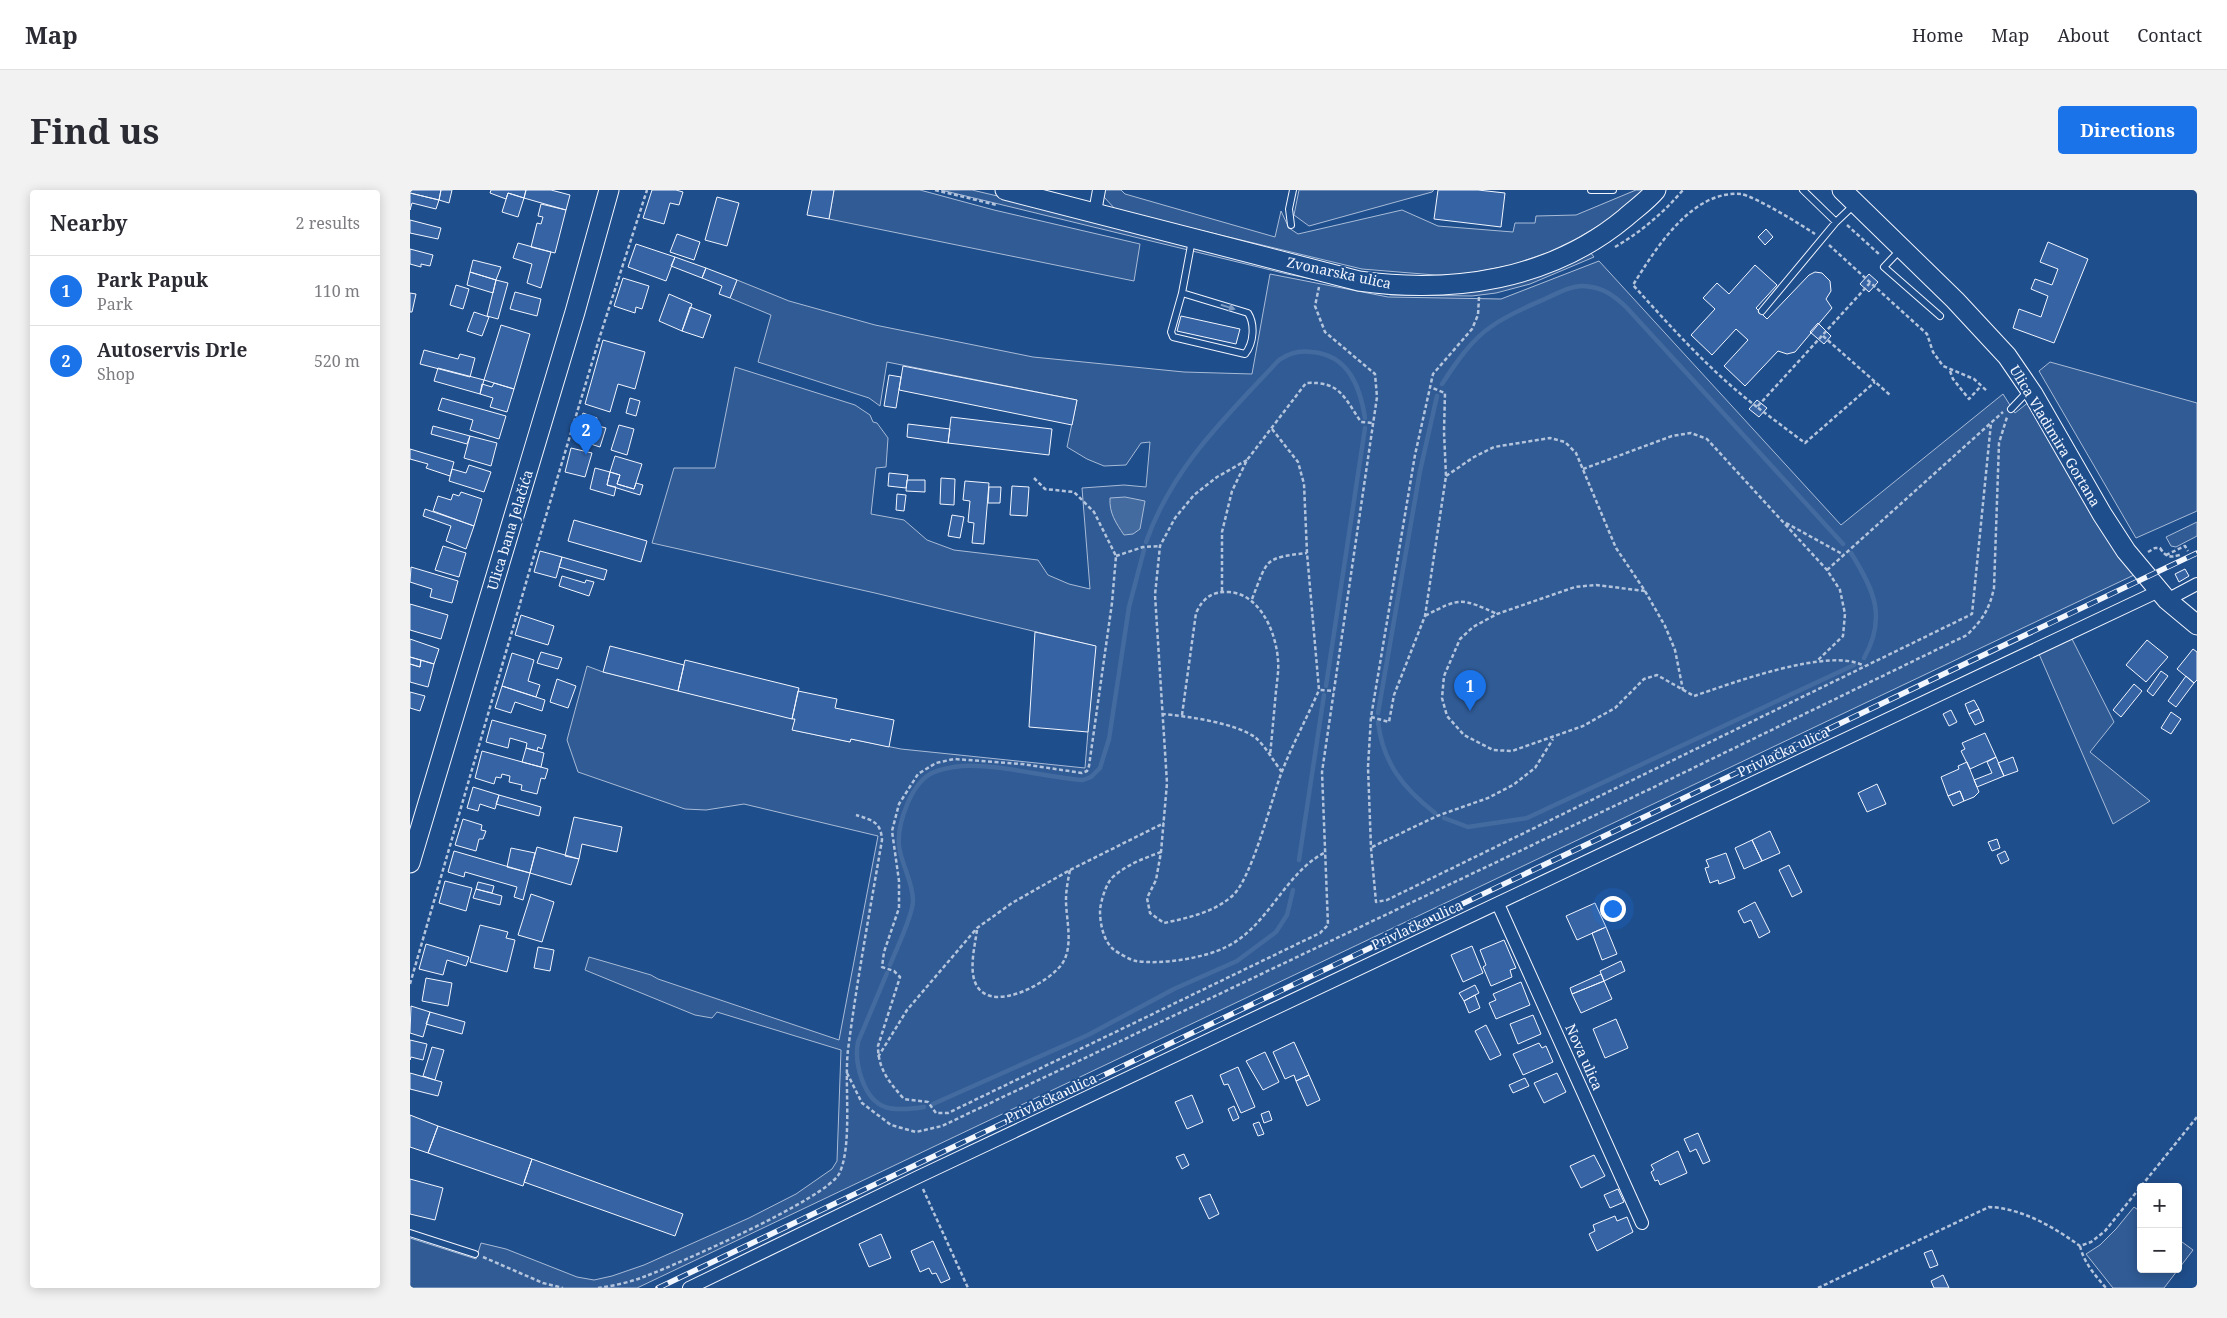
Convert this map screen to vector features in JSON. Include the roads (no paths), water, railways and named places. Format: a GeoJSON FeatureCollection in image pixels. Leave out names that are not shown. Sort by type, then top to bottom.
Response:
{"type":"FeatureCollection","features":[{"type":"Feature","properties":{"kind":"main road","name":"Zvonarska ulica"},"geometry":{"type":"LineString","coordinates":[[1005,190],[1359,281],[1397,286],[1481,282],[1555,261],[1590,243],[1618,223],[1656,190]]}},
{"type":"Feature","properties":{"kind":"main road","name":"Ulica Vladimira Gortana"},"geometry":{"type":"LineString","coordinates":[[1842,190],[1955,300],[2008,356],[2126,551],[2163,595],[2197,625]]}},
{"type":"Feature","properties":{"kind":"main road","name":"Ulica bana Jelačića"},"geometry":{"type":"LineString","coordinates":[[410,863],[609,192]]}},
{"type":"Feature","properties":{"kind":"street"},"geometry":{"type":"LineString","coordinates":[[1095,212],[1099,190]]}},
{"type":"Feature","properties":{"kind":"street","name":"Privlačka ulica"},"geometry":{"type":"LineString","coordinates":[[689,1288],[918,1177],[1498,904],[2163,595],[2197,584]]}},
{"type":"Feature","properties":{"kind":"street","name":"Nova ulica"},"geometry":{"type":"LineString","coordinates":[[1498,904],[1642,1223]]}},
{"type":"Feature","properties":{"kind":"lane"},"geometry":{"type":"LineString","coordinates":[[1291,224],[1289,209],[1293,190]]}},
{"type":"Feature","properties":{"kind":"lane"},"geometry":{"type":"LineString","coordinates":[[1591,190],[1613,190]]}},
{"type":"Feature","properties":{"kind":"lane"},"geometry":{"type":"LineString","coordinates":[[1803,190],[1838,220]]}},
{"type":"Feature","properties":{"kind":"lane"},"geometry":{"type":"LineString","coordinates":[[1762,311],[1838,220],[1856,203]]}},
{"type":"Feature","properties":{"kind":"lane"},"geometry":{"type":"LineString","coordinates":[[1182,293],[1248,313],[1252,319],[1253,326],[1248,350],[1245,354],[1173,337],[1171,332],[1182,293],[1192,237]]}},
{"type":"Feature","properties":{"kind":"lane"},"geometry":{"type":"LineString","coordinates":[[1902,248],[1884,267],[1940,316]]}},
{"type":"Feature","properties":{"kind":"lane"},"geometry":{"type":"LineString","coordinates":[[2011,408],[2030,390]]}},
{"type":"Feature","properties":{"kind":"lane"},"geometry":{"type":"LineString","coordinates":[[410,1233],[475,1254]]}},
{"type":"Feature","properties":{"kind":"waterway"},"geometry":{"type":"LineString","coordinates":[[1442,384],[1470,345],[1484,332],[1505,318],[1570,288],[1584,286],[1602,290],[1627,308],[1843,544]]}},
{"type":"Feature","properties":{"kind":"waterway"},"geometry":{"type":"LineString","coordinates":[[1146,542],[1157,515],[1171,490],[1202,444],[1279,360],[1290,354],[1303,351],[1324,354],[1335,359],[1350,374],[1356,384],[1365,418]]}},
{"type":"Feature","properties":{"kind":"waterway"},"geometry":{"type":"LineString","coordinates":[[1378,713],[1420,471],[1437,396]]}},
{"type":"Feature","properties":{"kind":"waterway"},"geometry":{"type":"LineString","coordinates":[[1326,686],[1365,428]]}},
{"type":"Feature","properties":{"kind":"waterway"},"geometry":{"type":"LineString","coordinates":[[890,965],[907,923],[913,901],[911,886],[899,846],[900,827],[907,805],[924,778],[943,769],[977,766],[1083,780],[1091,777],[1100,768],[1109,739],[1129,607],[1144,550]]}},
{"type":"Feature","properties":{"kind":"waterway"},"geometry":{"type":"LineString","coordinates":[[1851,553],[1866,579],[1875,604],[1875,630],[1864,658]]}},
{"type":"Feature","properties":{"kind":"waterway"},"geometry":{"type":"LineString","coordinates":[[1444,818],[1468,827],[1527,818],[1854,665]]}},
{"type":"Feature","properties":{"kind":"waterway"},"geometry":{"type":"LineString","coordinates":[[1299,860],[1324,695]]}},
{"type":"Feature","properties":{"kind":"waterway"},"geometry":{"type":"LineString","coordinates":[[1378,722],[1385,750],[1396,774],[1413,794],[1435,813]]}},
{"type":"Feature","properties":{"kind":"waterway"},"geometry":{"type":"LineString","coordinates":[[933,1104],[1088,1035],[1174,989],[1237,961],[1276,932],[1287,915],[1293,890]]}},
{"type":"Feature","properties":{"kind":"waterway"},"geometry":{"type":"LineString","coordinates":[[887,973],[858,1042],[857,1059],[859,1069],[866,1088],[877,1103],[895,1109],[924,1107]]}},
{"type":"Feature","properties":{"kind":"railway"},"geometry":{"type":"LineString","coordinates":[[658,1288],[2197,553]]}},
{"type":"Feature","properties":{"kind":"place","name":"Autoservis Drle"},"geometry":{"type":"Point","coordinates":[586,455]}},
{"type":"Feature","properties":{"kind":"place","name":"Park Papuk"},"geometry":{"type":"Point","coordinates":[1470,711]}}]}
